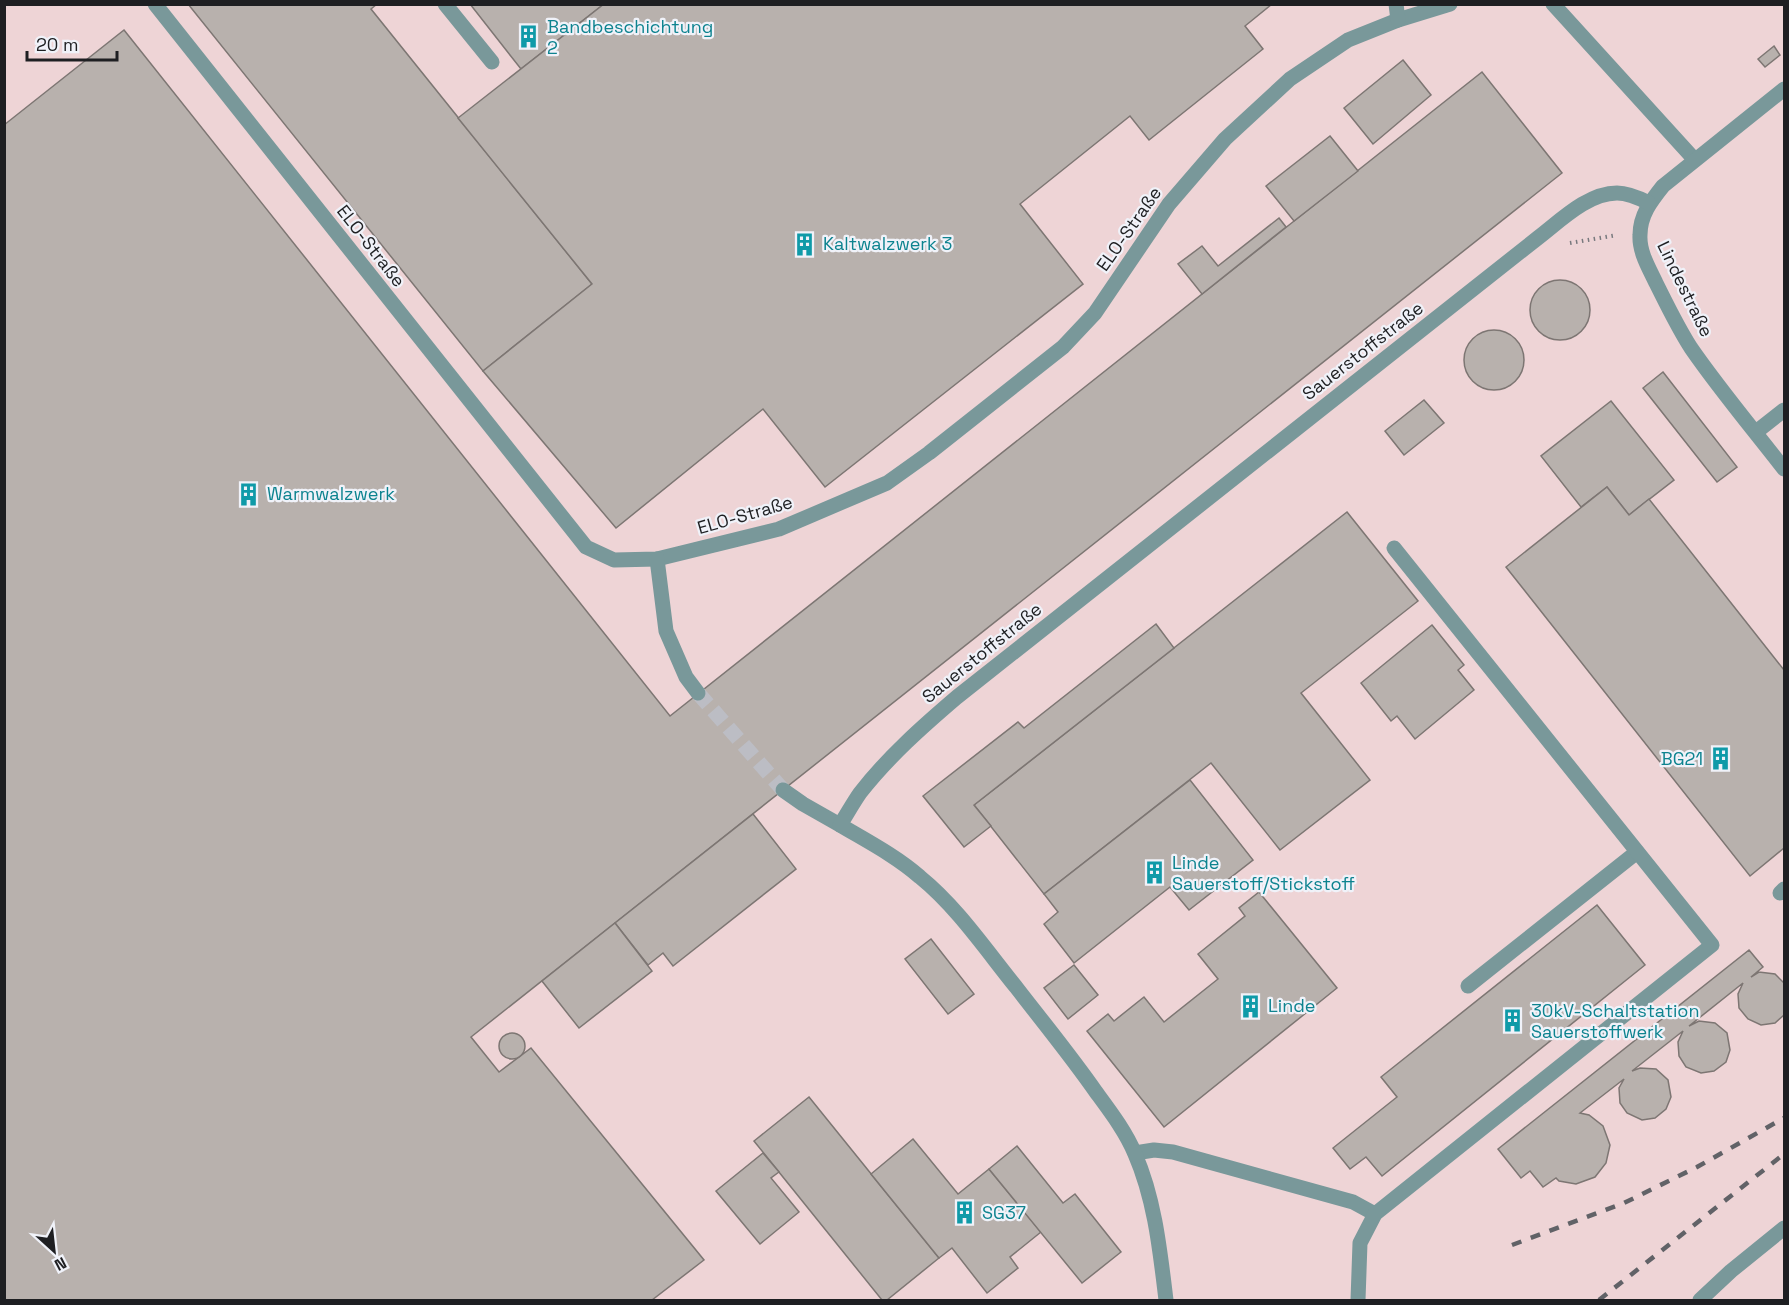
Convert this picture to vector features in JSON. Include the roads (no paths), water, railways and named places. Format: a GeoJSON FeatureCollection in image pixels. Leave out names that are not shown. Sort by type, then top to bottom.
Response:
{"type":"FeatureCollection","features":[{"type":"Feature","properties":{"kind":"street","name":"ELO-Straße"},"geometry":{"type":"LineString","coordinates":[[155,4],[586,547],[614,560],[657,559],[779,529],[887,483],[929,453],[1063,347],[1095,313],[1169,204],[1225,139],[1290,79],[1348,40],[1397,12],[1450,4]]}},
{"type":"Feature","properties":{"kind":"street"},"geometry":{"type":"LineString","coordinates":[[445,4],[492,62]]}},
{"type":"Feature","properties":{"kind":"street"},"geometry":{"type":"LineString","coordinates":[[1553,4],[1694,159]]}},
{"type":"Feature","properties":{"kind":"street","name":"Lindestraße"},"geometry":{"type":"LineString","coordinates":[[1785,89],[1694,159],[1663,186],[1649,203],[1642,220],[1640,235],[1645,259],[1690,346],[1728,398],[1785,468]]}},
{"type":"Feature","properties":{"kind":"street","name":"Sauerstoffstraße"},"geometry":{"type":"LineString","coordinates":[[840,825],[860,793],[886,764],[917,731],[957,697],[1539,237],[1583,204],[1602,196],[1617,193],[1634,196],[1649,203]]}},
{"type":"Feature","properties":{"kind":"street"},"geometry":{"type":"LineString","coordinates":[[1756,432],[1785,410]]}},
{"type":"Feature","properties":{"kind":"street"},"geometry":{"type":"LineString","coordinates":[[1358,1300],[1360,1243],[1375,1214],[1712,945],[1394,548]]}},
{"type":"Feature","properties":{"kind":"street"},"geometry":{"type":"LineString","coordinates":[[657,559],[666,631],[686,677],[698,693]]}},
{"type":"Feature","properties":{"kind":"street"},"geometry":{"type":"LineString","coordinates":[[783,790],[876,846],[935,890],[1070,1056],[1116,1119],[1135,1153],[1155,1219],[1166,1300]]}},
{"type":"Feature","properties":{"kind":"street"},"geometry":{"type":"LineString","coordinates":[[1468,986],[1637,852]]}},
{"type":"Feature","properties":{"kind":"street"},"geometry":{"type":"LineString","coordinates":[[1135,1153],[1154,1150],[1173,1152],[1353,1202],[1375,1214]]}},
{"type":"Feature","properties":{"kind":"street"},"geometry":{"type":"LineString","coordinates":[[1700,1300],[1731,1271],[1785,1228]]}},
{"type":"Feature","properties":{"kind":"tunnel"},"geometry":{"type":"LineString","coordinates":[[698,693],[783,790]]}},
{"type":"Feature","properties":{"kind":"railway"},"geometry":{"type":"LineString","coordinates":[[1512,1245],[1624,1203],[1697,1167],[1784,1118]]}},
{"type":"Feature","properties":{"kind":"railway"},"geometry":{"type":"LineString","coordinates":[[1599,1300],[1784,1154]]}},
{"type":"Feature","properties":{"kind":"place","name":"Bandbeschichtung 2"},"geometry":{"type":"Point","coordinates":[529,37]}},
{"type":"Feature","properties":{"kind":"place","name":"Kaltwalzwerk 3"},"geometry":{"type":"Point","coordinates":[805,244]}},
{"type":"Feature","properties":{"kind":"place","name":"Warmwalzwerk"},"geometry":{"type":"Point","coordinates":[249,494]}},
{"type":"Feature","properties":{"kind":"place","name":"BG21"},"geometry":{"type":"Point","coordinates":[1721,759]}},
{"type":"Feature","properties":{"kind":"place","name":"Linde Sauerstoff/Stickstoff"},"geometry":{"type":"Point","coordinates":[1154,873]}},
{"type":"Feature","properties":{"kind":"place","name":"Linde"},"geometry":{"type":"Point","coordinates":[1250,1006]}},
{"type":"Feature","properties":{"kind":"place","name":"30kV-Schaltstation Sauerstoffwerk"},"geometry":{"type":"Point","coordinates":[1513,1021]}},
{"type":"Feature","properties":{"kind":"place","name":"SG37"},"geometry":{"type":"Point","coordinates":[964,1213]}}]}
